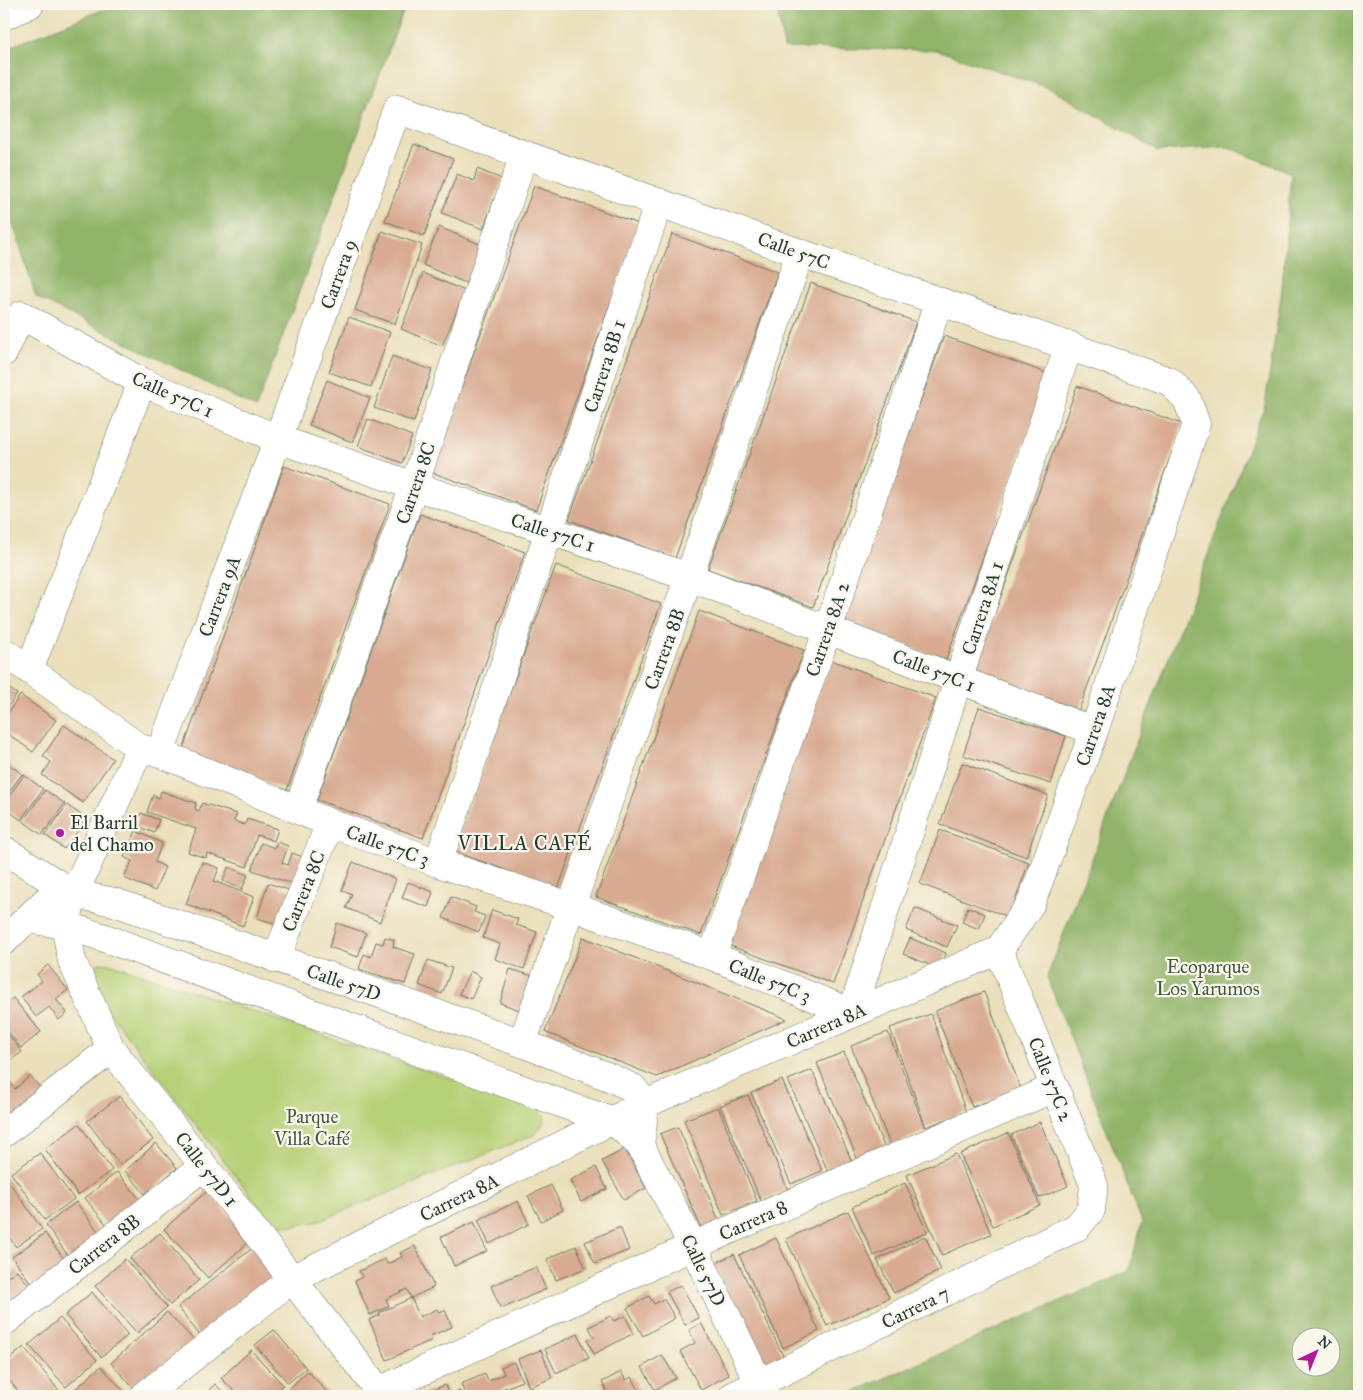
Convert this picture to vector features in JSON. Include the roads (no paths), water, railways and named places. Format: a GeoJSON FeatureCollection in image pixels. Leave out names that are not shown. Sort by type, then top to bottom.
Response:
{"type":"FeatureCollection","features":[{"type":"Feature","properties":{"kind":"street"},"geometry":{"type":"LineString","coordinates":[[4,16],[30,4]]}},
{"type":"Feature","properties":{"kind":"street","name":"Calle 57C"},"geometry":{"type":"LineString","coordinates":[[397,109],[800,253],[1169,381],[1187,399]]}},
{"type":"Feature","properties":{"kind":"street","name":"Carrera 9"},"geometry":{"type":"LineString","coordinates":[[278,439],[397,109]]}},
{"type":"Feature","properties":{"kind":"street","name":"Carrera 8C"},"geometry":{"type":"LineString","coordinates":[[298,809],[414,486],[524,154]]}},
{"type":"Feature","properties":{"kind":"street","name":"Carrera 8B 1"},"geometry":{"type":"LineString","coordinates":[[549,530],[659,202]]}},
{"type":"Feature","properties":{"kind":"street","name":"Carrera 8B"},"geometry":{"type":"LineString","coordinates":[[522,1043],[690,577],[800,253]]}},
{"type":"Feature","properties":{"kind":"street","name":"Carrera 8A 2"},"geometry":{"type":"LineString","coordinates":[[712,956],[828,629],[940,302]]}},
{"type":"Feature","properties":{"kind":"street"},"geometry":{"type":"LineString","coordinates":[[4,352],[12,317]]}},
{"type":"Feature","properties":{"kind":"street","name":"Calle 57C 1"},"geometry":{"type":"LineString","coordinates":[[12,317],[142,382],[278,439],[690,577],[1094,730]]}},
{"type":"Feature","properties":{"kind":"street","name":"Carrera 8A 1"},"geometry":{"type":"LineString","coordinates":[[852,1014],[958,680],[1069,345]]}},
{"type":"Feature","properties":{"kind":"street"},"geometry":{"type":"LineString","coordinates":[[29,670],[142,382]]}},
{"type":"Feature","properties":{"kind":"street","name":"Carrera 8A"},"geometry":{"type":"LineString","coordinates":[[144,1396],[292,1280],[614,1121],[644,1104],[999,950],[1032,903],[1094,730],[1196,424],[1187,399]]}},
{"type":"Feature","properties":{"kind":"street","name":"Carrera 9A"},"geometry":{"type":"LineString","coordinates":[[64,925],[74,894],[150,751],[278,439]]}},
{"type":"Feature","properties":{"kind":"street"},"geometry":{"type":"LineString","coordinates":[[438,863],[549,530]]}},
{"type":"Feature","properties":{"kind":"street","name":"Calle 57C 3"},"geometry":{"type":"LineString","coordinates":[[4,652],[150,751],[298,809],[330,824],[438,863],[570,906],[712,956],[852,1014]]}},
{"type":"Feature","properties":{"kind":"street","name":"Carrera 8C"},"geometry":{"type":"LineString","coordinates":[[276,959],[330,824]]}},
{"type":"Feature","properties":{"kind":"street","name":"Calle 57D"},"geometry":{"type":"LineString","coordinates":[[4,850],[74,894],[114,902],[522,1043],[610,1076],[633,1088],[644,1104]]}},
{"type":"Feature","properties":{"kind":"street"},"geometry":{"type":"LineString","coordinates":[[4,941],[49,898],[74,894]]}},
{"type":"Feature","properties":{"kind":"street"},"geometry":{"type":"LineString","coordinates":[[27,919],[64,925]]}},
{"type":"Feature","properties":{"kind":"street","name":"Calle 57D"},"geometry":{"type":"LineString","coordinates":[[64,925],[614,1121],[640,1145],[692,1246],[762,1390]]}},
{"type":"Feature","properties":{"kind":"street","name":"Calle 57D 1"},"geometry":{"type":"LineString","coordinates":[[64,925],[72,961],[111,1049],[292,1280],[378,1395]]}},
{"type":"Feature","properties":{"kind":"street","name":"Calle 57C 2"},"geometry":{"type":"LineString","coordinates":[[999,950],[1094,1185],[1091,1210]]}},
{"type":"Feature","properties":{"kind":"street"},"geometry":{"type":"LineString","coordinates":[[4,1133],[111,1049]]}},
{"type":"Feature","properties":{"kind":"street","name":"Carrera 8"},"geometry":{"type":"LineString","coordinates":[[378,1395],[692,1246],[1054,1088]]}},
{"type":"Feature","properties":{"kind":"street"},"geometry":{"type":"LineString","coordinates":[[640,1145],[644,1104]]}},
{"type":"Feature","properties":{"kind":"street","name":"Carrera 8B"},"geometry":{"type":"LineString","coordinates":[[4,1322],[204,1166]]}},
{"type":"Feature","properties":{"kind":"street","name":"Carrera 7"},"geometry":{"type":"LineString","coordinates":[[733,1396],[762,1390],[1076,1227],[1091,1210]]}},
{"type":"Feature","properties":{"kind":"place","name":"El Barril del Chamo"},"geometry":{"type":"Point","coordinates":[60,833]}},
{"type":"Feature","properties":{"kind":"district","name":"VILLA CAFÉ"},"geometry":{"type":"Point","coordinates":[525,843]}},
{"type":"Feature","properties":{"kind":"park label","name":"Ecoparque Los Yarumos"},"geometry":{"type":"Point","coordinates":[1208,977]}},
{"type":"Feature","properties":{"kind":"park label","name":"Parque Villa Café"},"geometry":{"type":"Point","coordinates":[312,1127]}}]}
